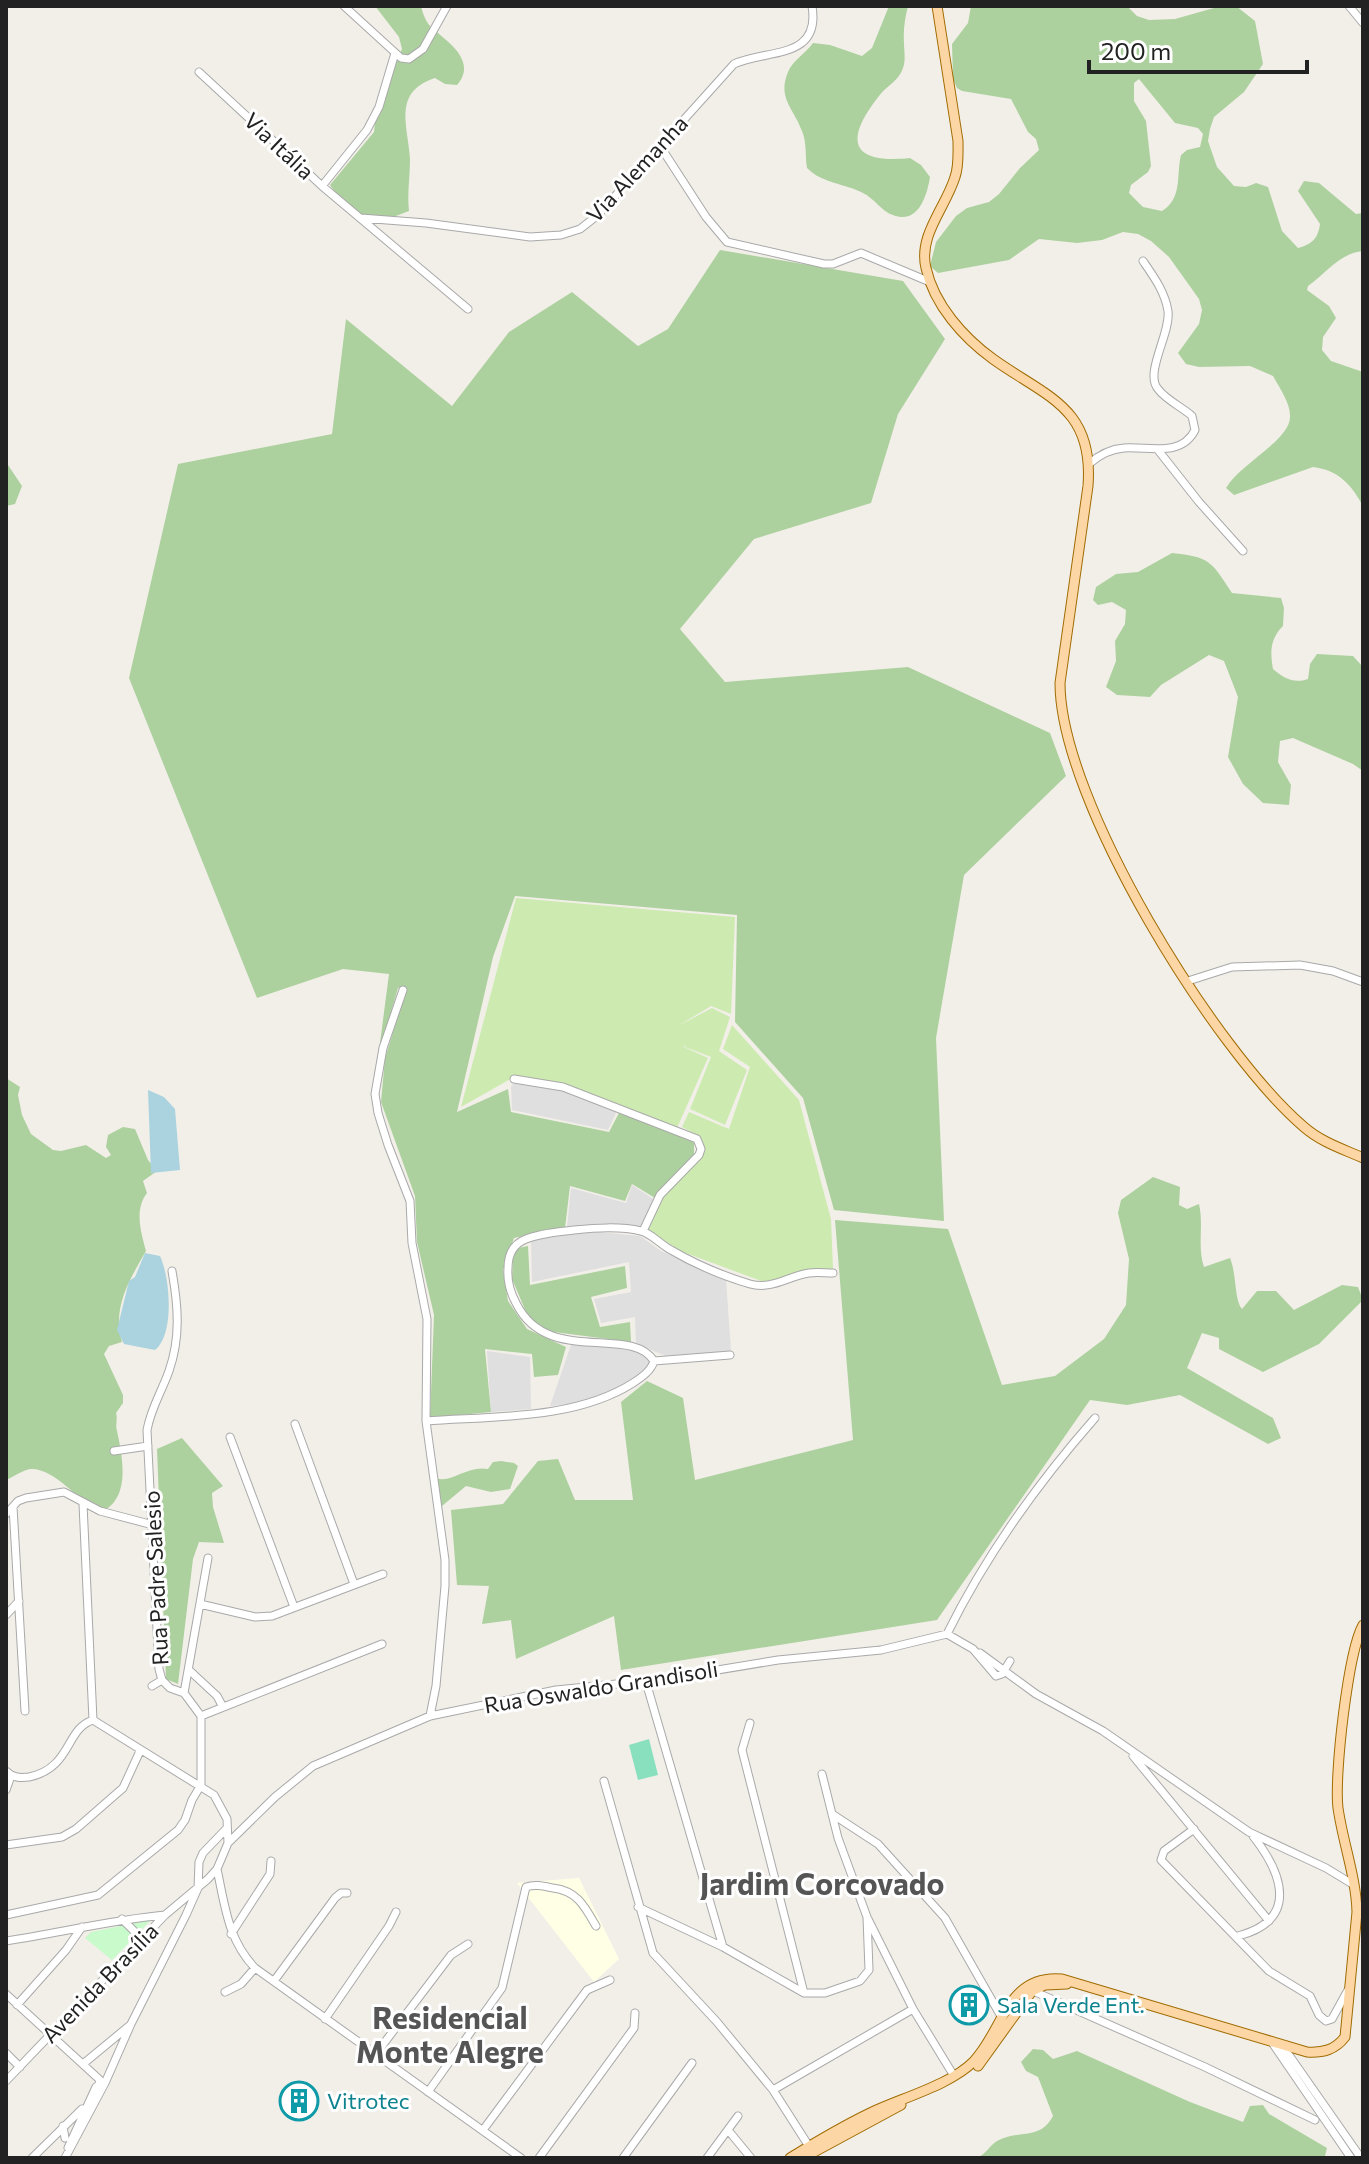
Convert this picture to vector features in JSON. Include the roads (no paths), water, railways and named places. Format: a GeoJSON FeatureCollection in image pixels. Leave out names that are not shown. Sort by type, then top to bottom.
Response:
{"type":"FeatureCollection","features":[{"type":"Feature","properties":{"kind":"main road"},"geometry":{"type":"LineString","coordinates":[[937,6],[958,141],[956,174],[925,246],[925,266],[930,282],[955,323],[973,344],[1063,406],[1079,429],[1089,464],[1060,683],[1062,718],[1072,753],[1105,835],[1150,922],[1239,1057],[1296,1119],[1324,1141],[1363,1158]]}},
{"type":"Feature","properties":{"kind":"main road"},"geometry":{"type":"LineString","coordinates":[[808,2152],[869,2113],[954,2076],[980,2054],[1017,1995],[1045,1977],[1062,1979],[1317,2052],[1329,2050],[1341,2042],[1345,2037],[1351,1984],[1358,1890],[1338,1805],[1340,1754],[1354,1651],[1363,1625]]}},
{"type":"Feature","properties":{"kind":"main road"},"geometry":{"type":"LineString","coordinates":[[790,2158],[957,2080],[974,2069],[988,2054],[1029,1988]]}},
{"type":"Feature","properties":{"kind":"street"},"geometry":{"type":"LineString","coordinates":[[344,6],[395,53],[409,59],[423,49],[447,6]]}},
{"type":"Feature","properties":{"kind":"street","name":"Via Alemanha"},"geometry":{"type":"LineString","coordinates":[[361,218],[530,237],[561,235],[580,229],[598,215],[734,64],[764,54],[785,53],[803,43],[812,28],[812,6]]}},
{"type":"Feature","properties":{"kind":"street"},"geometry":{"type":"LineString","coordinates":[[1349,6],[1363,23]]}},
{"type":"Feature","properties":{"kind":"street"},"geometry":{"type":"LineString","coordinates":[[322,186],[367,130],[379,107],[395,53]]}},
{"type":"Feature","properties":{"kind":"street","name":"Via Itália"},"geometry":{"type":"LineString","coordinates":[[199,72],[322,186],[468,309]]}},
{"type":"Feature","properties":{"kind":"street"},"geometry":{"type":"LineString","coordinates":[[660,146],[706,217],[727,242],[824,264],[833,264],[861,253],[930,282]]}},
{"type":"Feature","properties":{"kind":"street"},"geometry":{"type":"LineString","coordinates":[[1089,464],[1113,449],[1158,450],[1189,439],[1194,434],[1192,416],[1162,393],[1154,381],[1169,313],[1163,292],[1143,261]]}},
{"type":"Feature","properties":{"kind":"street"},"geometry":{"type":"LineString","coordinates":[[1158,450],[1243,551]]}},
{"type":"Feature","properties":{"kind":"street"},"geometry":{"type":"LineString","coordinates":[[1188,981],[1232,967],[1300,965],[1333,971],[1362,982]]}},
{"type":"Feature","properties":{"kind":"street"},"geometry":{"type":"LineString","coordinates":[[403,990],[383,1048],[375,1094],[388,1145],[410,1201],[412,1243],[427,1319],[426,1421],[445,1560],[436,1686],[430,1716]]}},
{"type":"Feature","properties":{"kind":"street"},"geometry":{"type":"LineString","coordinates":[[514,1079],[563,1087],[697,1139],[701,1149],[699,1155],[660,1195],[643,1231]]}},
{"type":"Feature","properties":{"kind":"street"},"geometry":{"type":"LineString","coordinates":[[654,1361],[647,1352],[634,1347],[562,1339],[536,1330],[520,1311],[508,1280],[511,1251],[522,1240],[547,1234],[596,1228],[643,1231],[684,1257],[750,1284],[764,1287],[807,1273],[833,1273]]}},
{"type":"Feature","properties":{"kind":"street","name":"Rua Padre Salesio"},"geometry":{"type":"LineString","coordinates":[[172,1271],[178,1304],[176,1343],[169,1371],[150,1415],[148,1446],[159,1669],[162,1680],[170,1688],[184,1693],[201,1716]]}},
{"type":"Feature","properties":{"kind":"street"},"geometry":{"type":"LineString","coordinates":[[654,1361],[730,1355]]}},
{"type":"Feature","properties":{"kind":"street"},"geometry":{"type":"LineString","coordinates":[[426,1421],[592,1404],[621,1391],[643,1376],[654,1361]]}},
{"type":"Feature","properties":{"kind":"street"},"geometry":{"type":"LineString","coordinates":[[1095,1418],[1007,1530],[972,1583],[947,1634],[1005,1669],[1036,1694],[1103,1731],[1249,1832],[1326,1868],[1358,1890]]}},
{"type":"Feature","properties":{"kind":"street"},"geometry":{"type":"LineString","coordinates":[[295,1424],[354,1584]]}},
{"type":"Feature","properties":{"kind":"street"},"geometry":{"type":"LineString","coordinates":[[230,1437],[294,1607]]}},
{"type":"Feature","properties":{"kind":"street"},"geometry":{"type":"LineString","coordinates":[[114,1451],[148,1446]]}},
{"type":"Feature","properties":{"kind":"street"},"geometry":{"type":"LineString","coordinates":[[6,1514],[18,1501],[54,1492],[73,1495],[83,1504],[100,1511],[153,1525]]}},
{"type":"Feature","properties":{"kind":"street"},"geometry":{"type":"LineString","coordinates":[[83,1504],[93,1720]]}},
{"type":"Feature","properties":{"kind":"street"},"geometry":{"type":"LineString","coordinates":[[13,1507],[25,1711]]}},
{"type":"Feature","properties":{"kind":"street"},"geometry":{"type":"LineString","coordinates":[[184,1693],[208,1558]]}},
{"type":"Feature","properties":{"kind":"street"},"geometry":{"type":"LineString","coordinates":[[200,1604],[255,1617],[272,1616],[383,1574]]}},
{"type":"Feature","properties":{"kind":"street"},"geometry":{"type":"LineString","coordinates":[[6,1615],[19,1601]]}},
{"type":"Feature","properties":{"kind":"street","name":"Rua Oswaldo Grandisoli"},"geometry":{"type":"LineString","coordinates":[[228,1843],[275,1797],[313,1766],[430,1716],[556,1690],[646,1682],[778,1660],[881,1650],[947,1634]]}},
{"type":"Feature","properties":{"kind":"street"},"geometry":{"type":"LineString","coordinates":[[6,1915],[98,1895],[178,1830],[201,1785],[201,1716],[382,1644]]}},
{"type":"Feature","properties":{"kind":"street"},"geometry":{"type":"LineString","coordinates":[[973,1649],[996,1676],[1010,1661]]}},
{"type":"Feature","properties":{"kind":"street","name":"Rua Padre Salesio"},"geometry":{"type":"LineString","coordinates":[[189,1670],[217,1696],[223,1707]]}},
{"type":"Feature","properties":{"kind":"street"},"geometry":{"type":"LineString","coordinates":[[152,1686],[162,1680]]}},
{"type":"Feature","properties":{"kind":"street"},"geometry":{"type":"LineString","coordinates":[[646,1682],[723,1947]]}},
{"type":"Feature","properties":{"kind":"street"},"geometry":{"type":"LineString","coordinates":[[65,2158],[70,2139],[115,2058],[198,1888],[217,1869],[228,1843],[227,1819],[221,1804],[201,1785],[93,1720]]}},
{"type":"Feature","properties":{"kind":"street"},"geometry":{"type":"LineString","coordinates":[[6,1790],[8,1774],[35,1776],[48,1769],[68,1750],[80,1726],[93,1720]]}},
{"type":"Feature","properties":{"kind":"street"},"geometry":{"type":"LineString","coordinates":[[750,1723],[742,1750],[804,1993]]}},
{"type":"Feature","properties":{"kind":"street"},"geometry":{"type":"LineString","coordinates":[[1128,1750],[1269,1921]]}},
{"type":"Feature","properties":{"kind":"street"},"geometry":{"type":"LineString","coordinates":[[6,1845],[62,1837],[76,1829],[123,1788],[140,1751]]}},
{"type":"Feature","properties":{"kind":"street"},"geometry":{"type":"LineString","coordinates":[[822,1774],[867,1917],[913,2009],[954,2076]]}},
{"type":"Feature","properties":{"kind":"street"},"geometry":{"type":"LineString","coordinates":[[604,1781],[653,1953],[717,2022],[773,2090],[808,2152]]}},
{"type":"Feature","properties":{"kind":"street"},"geometry":{"type":"LineString","coordinates":[[832,1813],[878,1844],[945,1918],[1002,2018]]}},
{"type":"Feature","properties":{"kind":"street"},"geometry":{"type":"LineString","coordinates":[[198,1888],[199,1862],[203,1853],[227,1828]]}},
{"type":"Feature","properties":{"kind":"street"},"geometry":{"type":"LineString","coordinates":[[1194,1829],[1164,1851],[1161,1860],[1238,1936],[1251,1954],[1269,1971],[1310,1996],[1319,2015],[1326,2021],[1332,2019],[1351,1984]]}},
{"type":"Feature","properties":{"kind":"street"},"geometry":{"type":"LineString","coordinates":[[1238,1936],[1259,1929],[1269,1921],[1279,1896],[1280,1883],[1266,1853],[1249,1832]]}},
{"type":"Feature","properties":{"kind":"street"},"geometry":{"type":"LineString","coordinates":[[231,1934],[270,1874],[271,1861]]}},
{"type":"Feature","properties":{"kind":"street"},"geometry":{"type":"LineString","coordinates":[[217,1869],[231,1934],[255,1968],[521,2158]]}},
{"type":"Feature","properties":{"kind":"street"},"geometry":{"type":"LineString","coordinates":[[428,2092],[502,1988],[526,1887],[533,1885],[567,1890],[578,1897],[596,1926]]}},
{"type":"Feature","properties":{"kind":"street","name":"Avenida Brasília"},"geometry":{"type":"LineString","coordinates":[[6,2081],[165,1915],[198,1888]]}},
{"type":"Feature","properties":{"kind":"street"},"geometry":{"type":"LineString","coordinates":[[274,1981],[335,1898],[347,1893]]}},
{"type":"Feature","properties":{"kind":"street"},"geometry":{"type":"LineString","coordinates":[[638,1907],[723,1947],[804,1993],[825,1993],[866,1976],[869,1970],[867,1917]]}},
{"type":"Feature","properties":{"kind":"street"},"geometry":{"type":"LineString","coordinates":[[325,2019],[396,1912]]}},
{"type":"Feature","properties":{"kind":"street"},"geometry":{"type":"LineString","coordinates":[[6,1941],[122,1919],[165,1915]]}},
{"type":"Feature","properties":{"kind":"street"},"geometry":{"type":"LineString","coordinates":[[122,1919],[142,1939]]}},
{"type":"Feature","properties":{"kind":"street"},"geometry":{"type":"LineString","coordinates":[[708,1940],[716,1924]]}},
{"type":"Feature","properties":{"kind":"street"},"geometry":{"type":"LineString","coordinates":[[17,2005],[66,1950],[82,1927]]}},
{"type":"Feature","properties":{"kind":"street"},"geometry":{"type":"LineString","coordinates":[[61,1933],[66,1950]]}},
{"type":"Feature","properties":{"kind":"street"},"geometry":{"type":"LineString","coordinates":[[375,2055],[451,1955],[468,1944]]}},
{"type":"Feature","properties":{"kind":"street"},"geometry":{"type":"LineString","coordinates":[[225,1992],[241,1984],[255,1968]]}},
{"type":"Feature","properties":{"kind":"street"},"geometry":{"type":"LineString","coordinates":[[483,2130],[587,1990],[610,1980]]}},
{"type":"Feature","properties":{"kind":"street"},"geometry":{"type":"LineString","coordinates":[[1029,1988],[1315,2120]]}},
{"type":"Feature","properties":{"kind":"street"},"geometry":{"type":"LineString","coordinates":[[6,1994],[100,2080]]}},
{"type":"Feature","properties":{"kind":"street"},"geometry":{"type":"LineString","coordinates":[[773,2090],[913,2009]]}},
{"type":"Feature","properties":{"kind":"street"},"geometry":{"type":"LineString","coordinates":[[539,2158],[634,2028],[635,2013]]}},
{"type":"Feature","properties":{"kind":"street"},"geometry":{"type":"LineString","coordinates":[[83,2064],[131,2024]]}},
{"type":"Feature","properties":{"kind":"street"},"geometry":{"type":"LineString","coordinates":[[1276,2042],[1351,2158]]}},
{"type":"Feature","properties":{"kind":"street"},"geometry":{"type":"LineString","coordinates":[[1276,2042],[1361,2158]]}},
{"type":"Feature","properties":{"kind":"street"},"geometry":{"type":"LineString","coordinates":[[6,2053],[20,2067]]}},
{"type":"Feature","properties":{"kind":"street"},"geometry":{"type":"LineString","coordinates":[[32,2158],[91,2103],[100,2080],[115,2058]]}},
{"type":"Feature","properties":{"kind":"street"},"geometry":{"type":"LineString","coordinates":[[635,2158],[625,2155],[692,2063]]}},
{"type":"Feature","properties":{"kind":"street"},"geometry":{"type":"LineString","coordinates":[[707,2158],[738,2116]]}},
{"type":"Feature","properties":{"kind":"street"},"geometry":{"type":"LineString","coordinates":[[63,2126],[70,2139]]}},
{"type":"Feature","properties":{"kind":"street"},"geometry":{"type":"LineString","coordinates":[[728,2130],[751,2158]]}},
{"type":"Feature","properties":{"kind":"street"},"geometry":{"type":"LineString","coordinates":[[47,2143],[70,2139]]}},
{"type":"Feature","properties":{"kind":"water"},"geometry":{"type":"Polygon","coordinates":[[[148,1090],[164,1097],[175,1109],[180,1170],[151,1173],[148,1090]]]}},
{"type":"Feature","properties":{"kind":"water"},"geometry":{"type":"Polygon","coordinates":[[[145,1253],[160,1256],[168,1291],[166,1332],[155,1350],[124,1344],[117,1330],[129,1281],[135,1277],[145,1253]]]}},
{"type":"Feature","properties":{"kind":"place","name":"Sala Verde Ent."},"geometry":{"type":"Point","coordinates":[969,2005]}},
{"type":"Feature","properties":{"kind":"place","name":"Vitrotec"},"geometry":{"type":"Point","coordinates":[299,2101]}},
{"type":"Feature","properties":{"kind":"district","name":"Jardim Corcovado"},"geometry":{"type":"Point","coordinates":[822,1885]}},
{"type":"Feature","properties":{"kind":"district","name":"Residencial Monte Alegre"},"geometry":{"type":"Point","coordinates":[450,2036]}}]}
